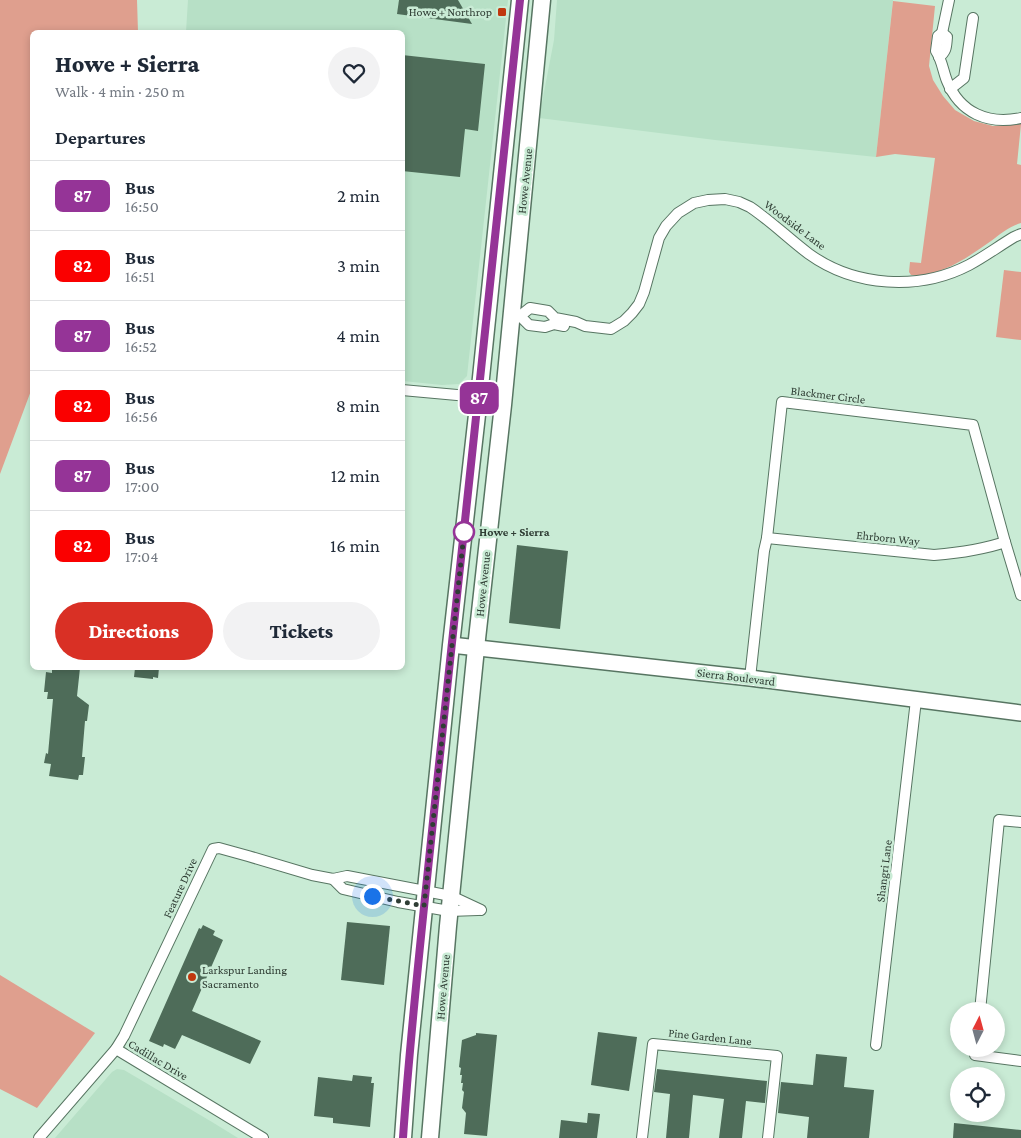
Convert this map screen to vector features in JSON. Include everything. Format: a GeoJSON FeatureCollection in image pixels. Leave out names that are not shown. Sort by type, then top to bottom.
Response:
{"type":"FeatureCollection","features":[{"type":"Feature","properties":{"kind":"main road","name":"Howe Avenue"},"geometry":{"type":"LineString","coordinates":[[403,1138],[409,1055],[451,645],[520,0]]}},
{"type":"Feature","properties":{"kind":"main road","name":"Howe Avenue"},"geometry":{"type":"LineString","coordinates":[[430,1138],[450,903],[476,648],[490,515],[516,315],[542,0]]}},
{"type":"Feature","properties":{"kind":"main road"},"geometry":{"type":"LineString","coordinates":[[497,223],[504,238],[498,304],[502,312],[516,315]]}},
{"type":"Feature","properties":{"kind":"main road"},"geometry":{"type":"LineString","coordinates":[[479,397],[486,417],[478,493],[490,515]]}},
{"type":"Feature","properties":{"kind":"street"},"geometry":{"type":"LineString","coordinates":[[948,0],[942,33],[938,36],[936,51],[940,57],[950,89],[967,108],[986,118],[998,120],[1021,118]]}},
{"type":"Feature","properties":{"kind":"street"},"geometry":{"type":"LineString","coordinates":[[950,89],[964,78],[972,18]]}},
{"type":"Feature","properties":{"kind":"street","name":"Woodside Lane"},"geometry":{"type":"LineString","coordinates":[[555,321],[548,311],[530,308],[516,315],[529,325],[545,327],[555,321],[576,322],[585,326],[610,329],[624,321],[639,304],[659,238],[666,226],[678,213],[689,206],[708,200],[725,199],[750,207],[810,254],[830,267],[850,275],[887,282],[908,282],[937,278],[952,273],[1021,234]]}},
{"type":"Feature","properties":{"kind":"street"},"geometry":{"type":"LineString","coordinates":[[405,390],[479,397]]}},
{"type":"Feature","properties":{"kind":"street","name":"Blackmer Circle"},"geometry":{"type":"LineString","coordinates":[[750,678],[782,402],[973,424],[1021,595]]}},
{"type":"Feature","properties":{"kind":"street","name":"Ehrborn Way"},"geometry":{"type":"LineString","coordinates":[[767,538],[934,555],[960,552],[1005,542]]}},
{"type":"Feature","properties":{"kind":"street","name":"Sierra Boulevard"},"geometry":{"type":"LineString","coordinates":[[451,645],[750,678],[1021,713]]}},
{"type":"Feature","properties":{"kind":"street","name":"Shangri Lane"},"geometry":{"type":"LineString","coordinates":[[876,1045],[916,700]]}},
{"type":"Feature","properties":{"kind":"street"},"geometry":{"type":"LineString","coordinates":[[981,1002],[999,820],[1021,822]]}},
{"type":"Feature","properties":{"kind":"street","name":"Feature Drive"},"geometry":{"type":"LineString","coordinates":[[116,1049],[124,1036],[213,849],[219,848],[312,875],[333,879],[346,876],[425,899],[450,903]]}},
{"type":"Feature","properties":{"kind":"street","name":"Feature Drive"},"geometry":{"type":"LineString","coordinates":[[333,879],[343,889],[398,902],[425,899],[450,903]]}},
{"type":"Feature","properties":{"kind":"street","name":"Pine Garden Lane"},"geometry":{"type":"LineString","coordinates":[[642,1138],[653,1044],[776,1056],[768,1138]]}},
{"type":"Feature","properties":{"kind":"street","name":"Cadillac Drive"},"geometry":{"type":"LineString","coordinates":[[39,1138],[116,1049],[263,1138]]}},
{"type":"Feature","properties":{"kind":"street"},"geometry":{"type":"LineString","coordinates":[[993,1058],[1021,1061]]}},
{"type":"Feature","properties":{"kind":"shaded area"},"geometry":{"type":"Polygon","coordinates":[[[0,0],[137,0],[138,30],[30,30],[30,393],[0,474],[0,0]]]}},
{"type":"Feature","properties":{"kind":"shaded area"},"geometry":{"type":"Polygon","coordinates":[[[188,0],[508,0],[467,376],[459,384],[442,385],[405,381],[405,30],[186,30],[188,0]]]}},
{"type":"Feature","properties":{"kind":"shaded area"},"geometry":{"type":"Polygon","coordinates":[[[557,0],[893,0],[876,157],[715,140],[539,118],[554,40],[557,0]]]}},
{"type":"Feature","properties":{"kind":"shaded area"},"geometry":{"type":"Polygon","coordinates":[[[893,1],[935,6],[929,66],[933,80],[955,110],[974,121],[993,126],[1021,124],[1017,164],[1021,165],[1021,223],[1005,230],[954,265],[922,275],[911,275],[909,272],[910,262],[921,263],[935,158],[895,154],[876,157],[893,1]]]}},
{"type":"Feature","properties":{"kind":"shaded area"},"geometry":{"type":"Polygon","coordinates":[[[1004,270],[1021,272],[1021,340],[996,337],[1004,270]]]}},
{"type":"Feature","properties":{"kind":"shaded area"},"geometry":{"type":"Polygon","coordinates":[[[0,975],[95,1033],[37,1108],[0,1089],[0,975]]]}},
{"type":"Feature","properties":{"kind":"shaded area"},"geometry":{"type":"Polygon","coordinates":[[[117,1069],[124,1070],[238,1138],[55,1138],[112,1072],[117,1069]]]}},
{"type":"Feature","properties":{"kind":"building"},"geometry":{"type":"Polygon","coordinates":[[[399,0],[458,0],[472,24],[397,14],[399,0]]]}},
{"type":"Feature","properties":{"kind":"building"},"geometry":{"type":"Polygon","coordinates":[[[405,55],[485,64],[478,131],[465,129],[460,177],[405,171],[405,55]]]}},
{"type":"Feature","properties":{"kind":"building"},"geometry":{"type":"Polygon","coordinates":[[[517,545],[568,551],[560,629],[509,623],[517,545]]]}},
{"type":"Feature","properties":{"kind":"building"},"geometry":{"type":"Polygon","coordinates":[[[52,670],[80,670],[77,696],[89,705],[87,721],[85,721],[82,757],[85,757],[83,775],[79,775],[78,780],[49,776],[51,764],[44,763],[46,753],[48,754],[53,699],[47,699],[48,692],[44,692],[46,672],[52,673],[52,670]]]}},
{"type":"Feature","properties":{"kind":"building"},"geometry":{"type":"Polygon","coordinates":[[[135,670],[159,670],[158,678],[134,677],[135,670]]]}},
{"type":"Feature","properties":{"kind":"building"},"geometry":{"type":"Polygon","coordinates":[[[347,922],[390,926],[384,985],[341,980],[347,922]]]}},
{"type":"Feature","properties":{"kind":"building","name":"Larkspur Landing Sacramento"},"geometry":{"type":"Polygon","coordinates":[[[203,925],[215,931],[213,935],[223,940],[192,1011],[261,1041],[250,1064],[182,1035],[175,1049],[164,1044],[163,1047],[149,1041],[199,928],[201,929],[203,925]]]}},
{"type":"Feature","properties":{"kind":"building"},"geometry":{"type":"Polygon","coordinates":[[[598,1032],[637,1037],[629,1091],[591,1085],[598,1032]]]}},
{"type":"Feature","properties":{"kind":"building"},"geometry":{"type":"Polygon","coordinates":[[[476,1033],[497,1035],[487,1136],[464,1134],[466,1113],[462,1108],[464,1092],[462,1090],[463,1083],[461,1083],[462,1075],[460,1075],[461,1068],[459,1067],[462,1040],[476,1035],[476,1033]]]}},
{"type":"Feature","properties":{"kind":"building"},"geometry":{"type":"Polygon","coordinates":[[[816,1054],[847,1057],[844,1087],[874,1090],[869,1138],[807,1138],[809,1117],[778,1113],[781,1082],[813,1085],[816,1054]]]}},
{"type":"Feature","properties":{"kind":"building"},"geometry":{"type":"Polygon","coordinates":[[[657,1069],[767,1081],[765,1103],[746,1101],[742,1138],[719,1138],[724,1099],[693,1095],[689,1138],[666,1138],[670,1094],[654,1092],[657,1069]]]}},
{"type":"Feature","properties":{"kind":"building"},"geometry":{"type":"Polygon","coordinates":[[[353,1075],[372,1077],[371,1083],[374,1083],[370,1127],[333,1123],[333,1118],[314,1116],[318,1077],[352,1081],[353,1075]]]}},
{"type":"Feature","properties":{"kind":"building"},"geometry":{"type":"Polygon","coordinates":[[[588,1113],[600,1114],[597,1138],[559,1138],[561,1120],[587,1123],[588,1113]]]}},
{"type":"Feature","properties":{"kind":"building"},"geometry":{"type":"Polygon","coordinates":[[[954,1123],[1021,1130],[1021,1138],[953,1138],[954,1123]]]}},
{"type":"Feature","properties":{"kind":"bus line","name":"87"},"geometry":{"type":"LineString","coordinates":[[403,1138],[410,1036],[520,0]]}},
{"type":"Feature","properties":{"kind":"place","name":"Howe + Northrop"},"geometry":{"type":"Point","coordinates":[502,12]}},
{"type":"Feature","properties":{"kind":"place","name":"Howe + Sierra"},"geometry":{"type":"Point","coordinates":[464,532]}},
{"type":"Feature","properties":{"kind":"place","name":"Larkspur Landing Sacramento"},"geometry":{"type":"Point","coordinates":[192,977]}},
{"type":"Feature","properties":{"kind":"route"},"geometry":{"type":"LineString","coordinates":[[372,896],[424,906],[465,524],[464,532]]}}]}
